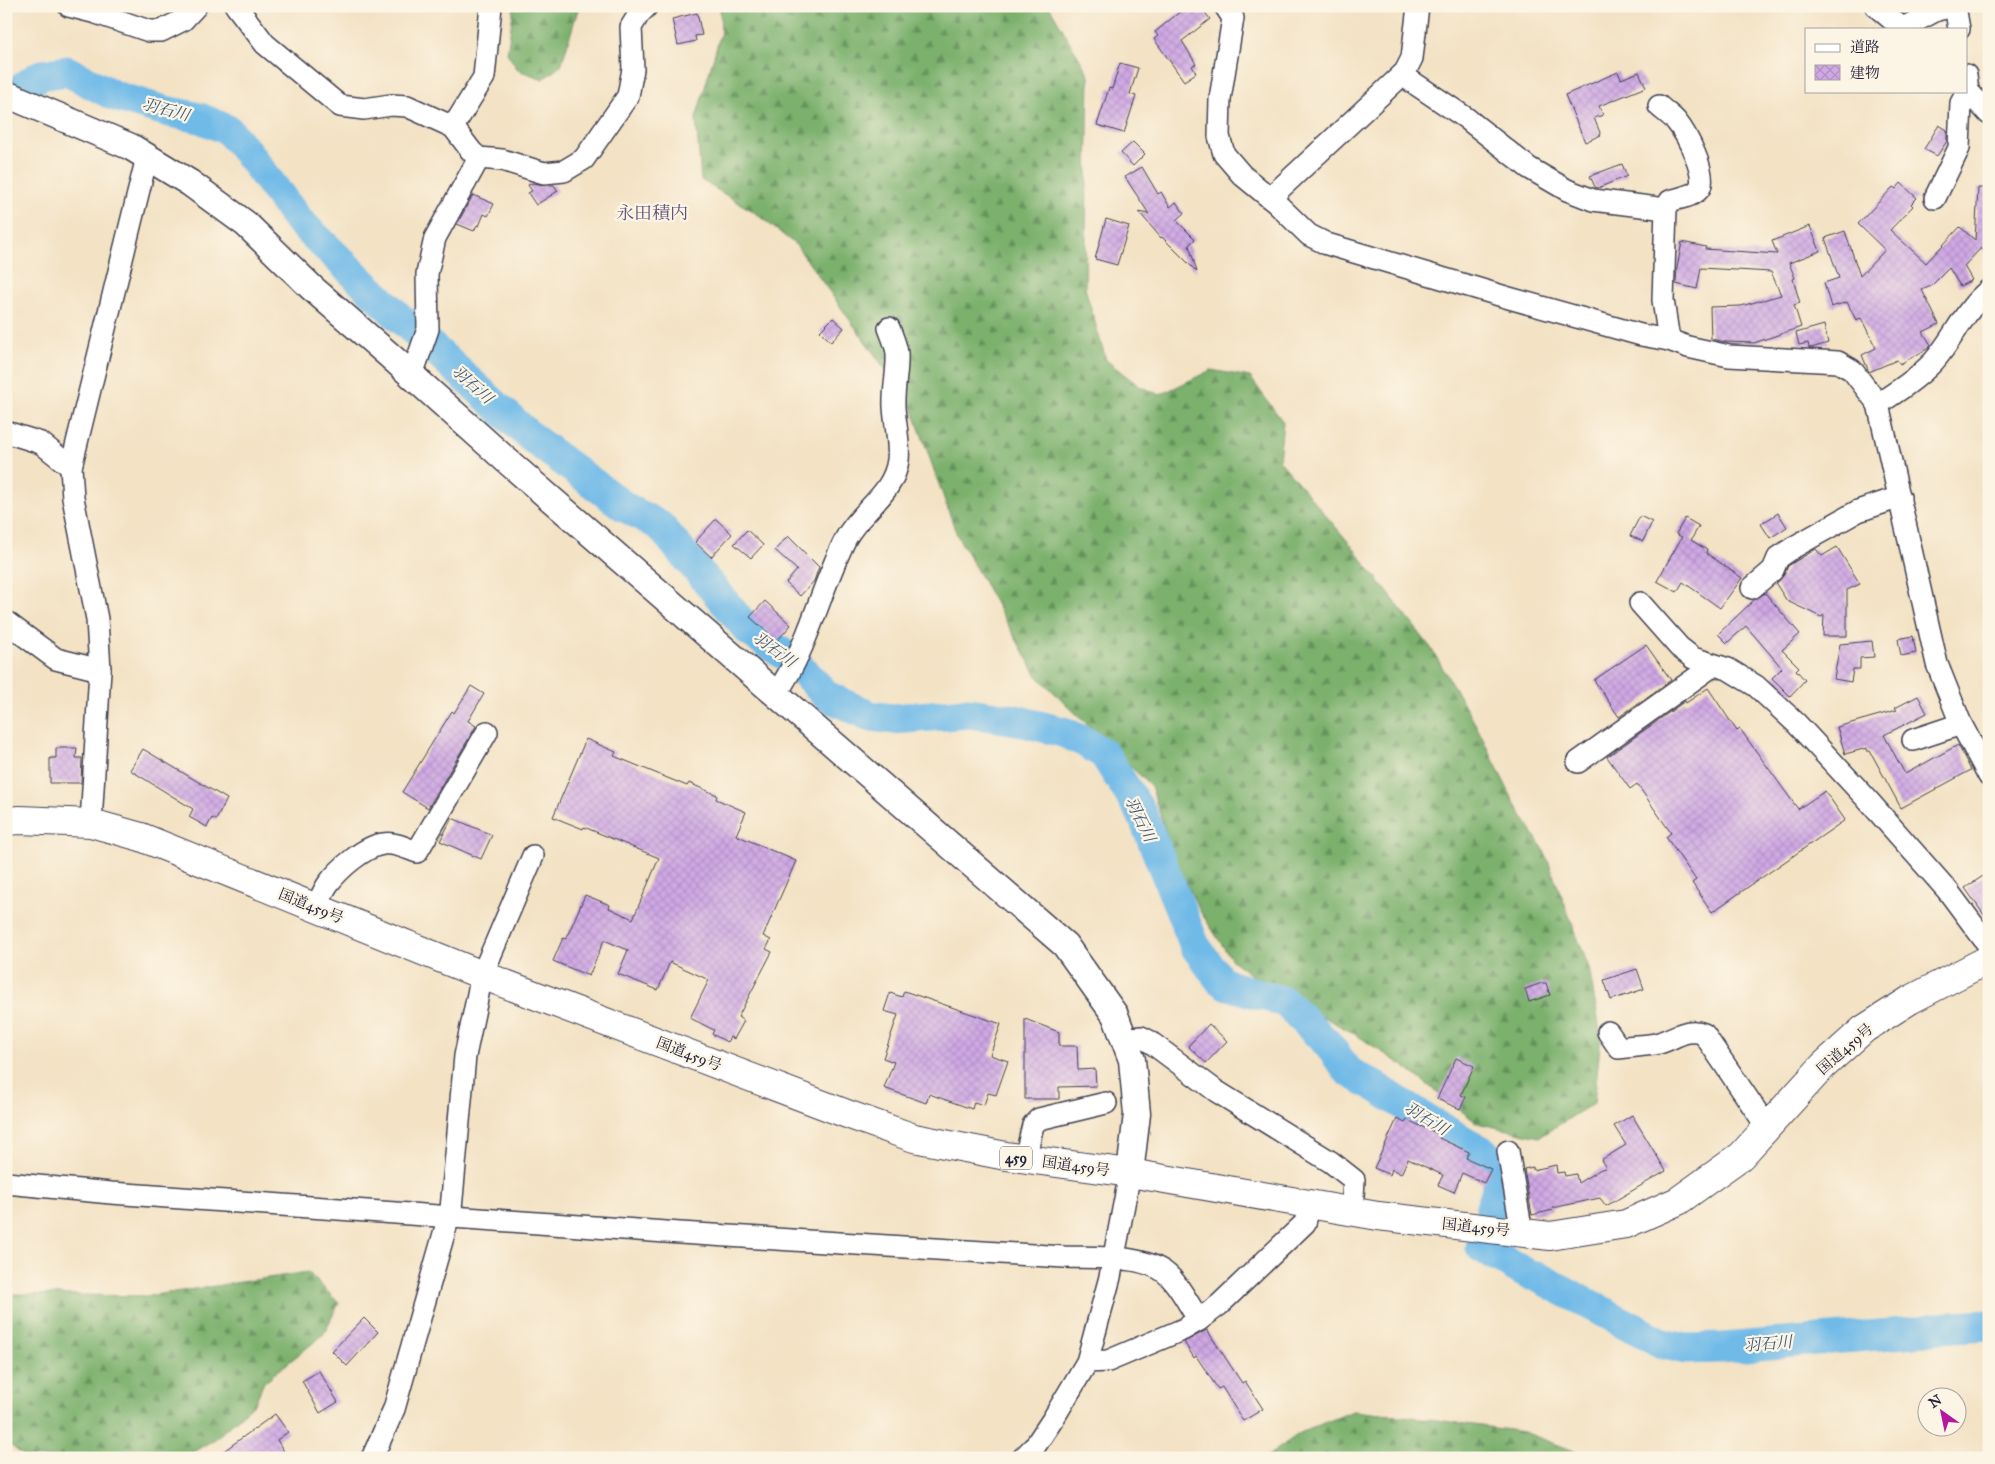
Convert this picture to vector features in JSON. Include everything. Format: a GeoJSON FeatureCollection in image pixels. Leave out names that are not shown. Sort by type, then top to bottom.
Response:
{"type":"FeatureCollection","features":[{"type":"Feature","properties":{"kind":"highway","name":"国道459号"},"geometry":{"type":"LineString","coordinates":[[6,821],[91,823],[141,837],[482,975],[914,1138],[1025,1159],[1130,1173],[1352,1212],[1550,1236],[1626,1224],[1678,1201],[1741,1156],[1824,1066],[1864,1029],[1910,1000],[1989,959]]}},
{"type":"Feature","properties":{"kind":"street"},"geometry":{"type":"LineString","coordinates":[[69,6],[92,12],[134,16],[148,30],[161,31],[173,27],[183,20],[196,6]]}},
{"type":"Feature","properties":{"kind":"street"},"geometry":{"type":"LineString","coordinates":[[236,6],[265,44],[340,106],[364,109],[391,104],[407,106],[453,127],[472,152],[479,158],[502,160],[544,173],[564,171],[584,159],[628,96],[634,69],[630,27],[639,14],[648,6]]}},
{"type":"Feature","properties":{"kind":"street"},"geometry":{"type":"LineString","coordinates":[[453,127],[484,77],[491,6]]}},
{"type":"Feature","properties":{"kind":"street"},"geometry":{"type":"LineString","coordinates":[[1225,6],[1232,18],[1220,99],[1219,136],[1224,154],[1230,164],[1242,176],[1270,198],[1309,235],[1327,244],[1518,301],[1641,335],[1669,340],[1688,347],[1729,356],[1838,362],[1852,370],[1878,404],[1937,664],[1961,724],[1989,776]]}},
{"type":"Feature","properties":{"kind":"street"},"geometry":{"type":"LineString","coordinates":[[1270,198],[1405,72],[1412,58],[1418,6]]}},
{"type":"Feature","properties":{"kind":"street"},"geometry":{"type":"LineString","coordinates":[[1876,6],[1903,28],[1937,10],[1954,6],[1959,28]]}},
{"type":"Feature","properties":{"kind":"street"},"geometry":{"type":"LineString","coordinates":[[1402,75],[1466,118],[1530,168],[1567,190],[1593,200],[1666,209]]}},
{"type":"Feature","properties":{"kind":"street"},"geometry":{"type":"LineString","coordinates":[[1968,86],[1989,114]]}},
{"type":"Feature","properties":{"kind":"street"},"geometry":{"type":"LineString","coordinates":[[1935,198],[1959,148],[1961,103],[1965,92]]}},
{"type":"Feature","properties":{"kind":"street"},"geometry":{"type":"LineString","coordinates":[[15,98],[131,147],[190,183],[246,224],[312,288],[506,460],[783,684],[1065,945],[1115,1016],[1132,1060],[1137,1114],[1130,1173],[1114,1258],[1087,1362],[1035,1446],[1023,1458]]}},
{"type":"Feature","properties":{"kind":"street"},"geometry":{"type":"LineString","coordinates":[[1659,106],[1677,122],[1696,154],[1702,180],[1700,187],[1695,193],[1670,201],[1666,209],[1663,300],[1669,340]]}},
{"type":"Feature","properties":{"kind":"street"},"geometry":{"type":"LineString","coordinates":[[91,823],[100,670],[97,619],[72,498],[71,467],[147,157]]}},
{"type":"Feature","properties":{"kind":"street"},"geometry":{"type":"LineString","coordinates":[[412,375],[426,337],[427,274],[435,238],[479,158]]}},
{"type":"Feature","properties":{"kind":"street"},"geometry":{"type":"LineString","coordinates":[[1878,404],[1916,378],[1934,360],[1960,321],[1989,290]]}},
{"type":"Feature","properties":{"kind":"street"},"geometry":{"type":"LineString","coordinates":[[783,684],[799,654],[847,537],[862,516],[884,494],[894,475],[898,460],[894,405],[897,352],[889,328]]}},
{"type":"Feature","properties":{"kind":"street"},"geometry":{"type":"LineString","coordinates":[[6,432],[41,443],[71,467]]}},
{"type":"Feature","properties":{"kind":"street"},"geometry":{"type":"LineString","coordinates":[[1752,588],[1773,570],[1778,558],[1794,547],[1858,511],[1900,498]]}},
{"type":"Feature","properties":{"kind":"street"},"geometry":{"type":"LineString","coordinates":[[1640,603],[1686,653],[1693,658],[1728,669],[1756,686],[1796,723],[1866,798],[1948,891],[1989,946]]}},
{"type":"Feature","properties":{"kind":"street"},"geometry":{"type":"LineString","coordinates":[[6,622],[34,645],[56,659],[100,670]]}},
{"type":"Feature","properties":{"kind":"street"},"geometry":{"type":"LineString","coordinates":[[1578,762],[1714,665]]}},
{"type":"Feature","properties":{"kind":"street"},"geometry":{"type":"LineString","coordinates":[[1913,740],[1961,724]]}},
{"type":"Feature","properties":{"kind":"street"},"geometry":{"type":"LineString","coordinates":[[316,908],[328,884],[343,868],[371,846],[385,843],[396,844],[417,852],[487,732]]}},
{"type":"Feature","properties":{"kind":"street"},"geometry":{"type":"LineString","coordinates":[[372,1458],[394,1408],[449,1216],[457,1152],[465,1056],[482,975],[533,856]]}},
{"type":"Feature","properties":{"kind":"street"},"geometry":{"type":"LineString","coordinates":[[1608,1032],[1619,1048],[1656,1044],[1683,1032],[1696,1030],[1704,1034],[1767,1127]]}},
{"type":"Feature","properties":{"kind":"street"},"geometry":{"type":"LineString","coordinates":[[1124,1039],[1142,1036],[1216,1091],[1331,1162],[1354,1180],[1352,1212]]}},
{"type":"Feature","properties":{"kind":"street"},"geometry":{"type":"LineString","coordinates":[[1025,1159],[1033,1125],[1039,1118],[1106,1103]]}},
{"type":"Feature","properties":{"kind":"street"},"geometry":{"type":"LineString","coordinates":[[1508,1151],[1522,1232]]}},
{"type":"Feature","properties":{"kind":"street"},"geometry":{"type":"LineString","coordinates":[[6,1183],[111,1193],[808,1241],[1064,1257],[1114,1258],[1146,1263],[1158,1268],[1171,1278],[1198,1320]]}},
{"type":"Feature","properties":{"kind":"street"},"geometry":{"type":"LineString","coordinates":[[1087,1362],[1108,1361],[1184,1329],[1198,1320],[1219,1305],[1305,1223],[1310,1204]]}},
{"type":"Feature","properties":{"kind":"green space"},"geometry":{"type":"Polygon","coordinates":[[[514,6],[579,6],[561,66],[543,79],[518,70],[507,53],[514,6]]]}},
{"type":"Feature","properties":{"kind":"green space"},"geometry":{"type":"Polygon","coordinates":[[[720,6],[1049,6],[1089,75],[1085,288],[1106,360],[1139,386],[1160,395],[1211,370],[1250,377],[1283,422],[1279,460],[1350,544],[1431,648],[1476,725],[1513,800],[1545,853],[1589,968],[1601,1036],[1594,1103],[1539,1137],[1477,1123],[1406,1068],[1355,1034],[1264,985],[1232,960],[1200,911],[1175,861],[1151,786],[1037,676],[957,535],[911,405],[796,245],[754,212],[701,180],[696,118],[721,32],[720,6]]]}},
{"type":"Feature","properties":{"kind":"green space"},"geometry":{"type":"Polygon","coordinates":[[[308,1272],[339,1303],[323,1335],[264,1382],[255,1403],[215,1439],[183,1458],[27,1458],[6,1442],[6,1294],[148,1296],[308,1272]]]}},
{"type":"Feature","properties":{"kind":"green space"},"geometry":{"type":"Polygon","coordinates":[[[1353,1411],[1524,1432],[1593,1458],[1265,1458],[1300,1433],[1353,1411]]]}},
{"type":"Feature","properties":{"kind":"building"},"geometry":{"type":"Polygon","coordinates":[[[1187,6],[1200,6],[1210,19],[1182,41],[1196,64],[1192,66],[1196,73],[1184,81],[1154,39],[1158,36],[1155,32],[1187,6]]]}},
{"type":"Feature","properties":{"kind":"building"},"geometry":{"type":"Polygon","coordinates":[[[697,13],[702,35],[695,36],[696,41],[678,45],[672,19],[697,13]]]}},
{"type":"Feature","properties":{"kind":"building"},"geometry":{"type":"Polygon","coordinates":[[[1120,63],[1138,68],[1130,94],[1136,96],[1124,133],[1097,125],[1109,88],[1112,89],[1120,63]]]}},
{"type":"Feature","properties":{"kind":"building"},"geometry":{"type":"Polygon","coordinates":[[[1618,72],[1621,79],[1639,72],[1646,87],[1599,106],[1603,115],[1594,118],[1601,135],[1585,142],[1565,95],[1618,72]]]}},
{"type":"Feature","properties":{"kind":"building"},"geometry":{"type":"Polygon","coordinates":[[[1939,125],[1947,130],[1947,141],[1937,156],[1924,149],[1939,125]]]}},
{"type":"Feature","properties":{"kind":"building"},"geometry":{"type":"Polygon","coordinates":[[[1133,142],[1145,154],[1133,166],[1121,153],[1133,142]]]}},
{"type":"Feature","properties":{"kind":"building"},"geometry":{"type":"Polygon","coordinates":[[[1622,164],[1627,176],[1598,188],[1595,187],[1590,176],[1622,164]]]}},
{"type":"Feature","properties":{"kind":"building"},"geometry":{"type":"Polygon","coordinates":[[[1142,167],[1158,194],[1161,192],[1170,207],[1176,202],[1184,213],[1176,220],[1195,239],[1189,245],[1197,272],[1161,238],[1139,212],[1149,214],[1125,177],[1142,167]]]}},
{"type":"Feature","properties":{"kind":"building"},"geometry":{"type":"Polygon","coordinates":[[[533,183],[554,185],[558,191],[536,205],[528,193],[532,191],[528,185],[533,183]]]}},
{"type":"Feature","properties":{"kind":"building"},"geometry":{"type":"Polygon","coordinates":[[[1901,183],[1917,198],[1911,204],[1913,206],[1890,230],[1926,263],[1960,227],[1975,240],[1978,188],[1989,188],[1989,256],[1981,248],[1964,266],[1972,280],[1960,286],[1949,268],[1931,286],[1922,290],[1939,324],[1923,332],[1931,345],[1929,348],[1900,364],[1897,360],[1869,372],[1862,355],[1876,348],[1861,318],[1856,320],[1847,302],[1831,307],[1824,283],[1839,278],[1825,238],[1845,231],[1860,276],[1885,250],[1858,224],[1893,187],[1896,189],[1901,183]]]}},
{"type":"Feature","properties":{"kind":"building"},"geometry":{"type":"Polygon","coordinates":[[[473,195],[494,204],[488,216],[484,214],[479,226],[477,225],[474,231],[457,224],[473,195]]]}},
{"type":"Feature","properties":{"kind":"building"},"geometry":{"type":"Polygon","coordinates":[[[1106,219],[1129,226],[1117,265],[1095,259],[1106,219]]]}},
{"type":"Feature","properties":{"kind":"building"},"geometry":{"type":"Polygon","coordinates":[[[1810,226],[1820,251],[1789,263],[1795,278],[1793,279],[1800,303],[1794,305],[1801,327],[1754,343],[1726,342],[1711,339],[1710,307],[1741,306],[1781,295],[1771,272],[1701,268],[1697,289],[1676,284],[1682,242],[1706,247],[1705,249],[1777,254],[1772,241],[1810,226]]]}},
{"type":"Feature","properties":{"kind":"building"},"geometry":{"type":"Polygon","coordinates":[[[833,318],[844,328],[831,342],[820,331],[833,318]]]}},
{"type":"Feature","properties":{"kind":"building"},"geometry":{"type":"Polygon","coordinates":[[[1824,325],[1828,343],[1811,348],[1809,348],[1808,343],[1799,345],[1796,333],[1824,325]]]}},
{"type":"Feature","properties":{"kind":"building"},"geometry":{"type":"Polygon","coordinates":[[[1778,513],[1787,527],[1770,538],[1761,524],[1778,513]]]}},
{"type":"Feature","properties":{"kind":"building"},"geometry":{"type":"Polygon","coordinates":[[[1640,516],[1652,522],[1643,541],[1630,536],[1640,516]]]}},
{"type":"Feature","properties":{"kind":"building"},"geometry":{"type":"Polygon","coordinates":[[[1685,518],[1699,526],[1691,540],[1707,550],[1706,553],[1742,578],[1720,608],[1683,582],[1677,592],[1657,581],[1682,537],[1676,534],[1685,518]]]}},
{"type":"Feature","properties":{"kind":"building"},"geometry":{"type":"Polygon","coordinates":[[[716,519],[732,534],[711,557],[695,542],[716,519]]]}},
{"type":"Feature","properties":{"kind":"building"},"geometry":{"type":"Polygon","coordinates":[[[747,530],[763,545],[751,558],[734,544],[747,530]]]}},
{"type":"Feature","properties":{"kind":"building"},"geometry":{"type":"Polygon","coordinates":[[[788,536],[819,567],[814,581],[800,596],[786,583],[797,570],[775,550],[788,536]]]}},
{"type":"Feature","properties":{"kind":"building"},"geometry":{"type":"Polygon","coordinates":[[[1837,547],[1860,584],[1847,590],[1847,636],[1823,636],[1824,615],[1821,617],[1787,601],[1776,584],[1784,575],[1788,566],[1801,558],[1816,549],[1822,556],[1837,547]]]}},
{"type":"Feature","properties":{"kind":"building"},"geometry":{"type":"Polygon","coordinates":[[[1765,593],[1800,634],[1782,650],[1799,667],[1796,670],[1805,680],[1790,696],[1772,678],[1782,668],[1746,626],[1727,643],[1718,634],[1754,600],[1765,593]]]}},
{"type":"Feature","properties":{"kind":"building"},"geometry":{"type":"Polygon","coordinates":[[[765,601],[791,625],[777,641],[750,617],[765,601]]]}},
{"type":"Feature","properties":{"kind":"building"},"geometry":{"type":"Polygon","coordinates":[[[1913,636],[1916,653],[1901,656],[1898,639],[1913,636]]]}},
{"type":"Feature","properties":{"kind":"building"},"geometry":{"type":"Polygon","coordinates":[[[1872,641],[1874,657],[1860,658],[1860,669],[1853,669],[1851,682],[1834,679],[1840,644],[1872,641]]]}},
{"type":"Feature","properties":{"kind":"building"},"geometry":{"type":"Polygon","coordinates":[[[1646,645],[1671,680],[1619,717],[1594,680],[1646,645]]]}},
{"type":"Feature","properties":{"kind":"building"},"geometry":{"type":"Polygon","coordinates":[[[471,686],[484,694],[468,721],[476,726],[428,808],[402,792],[452,711],[454,713],[471,686]]]}},
{"type":"Feature","properties":{"kind":"building"},"geometry":{"type":"Polygon","coordinates":[[[1708,688],[1737,731],[1740,729],[1798,809],[1825,791],[1845,820],[1712,912],[1692,883],[1696,880],[1666,837],[1671,833],[1637,784],[1630,789],[1607,757],[1685,701],[1686,703],[1708,688]]]}},
{"type":"Feature","properties":{"kind":"building"},"geometry":{"type":"Polygon","coordinates":[[[1918,696],[1927,713],[1884,735],[1905,774],[1958,745],[1971,770],[1901,808],[1870,751],[1867,751],[1867,748],[1845,754],[1837,727],[1897,710],[1895,708],[1918,696]]]}},
{"type":"Feature","properties":{"kind":"building"},"geometry":{"type":"Polygon","coordinates":[[[586,739],[616,752],[614,756],[687,786],[689,783],[717,795],[716,799],[746,812],[736,835],[796,861],[763,936],[771,940],[766,949],[772,952],[738,1017],[744,1021],[734,1039],[730,1037],[727,1042],[712,1034],[714,1030],[690,1018],[709,980],[670,962],[658,990],[618,974],[628,950],[604,940],[589,976],[553,961],[563,938],[566,939],[585,895],[610,905],[609,908],[633,919],[659,858],[584,827],[583,829],[553,817],[586,739]]]}},
{"type":"Feature","properties":{"kind":"building"},"geometry":{"type":"Polygon","coordinates":[[[56,748],[77,748],[76,758],[82,758],[81,783],[50,783],[50,758],[56,758],[56,748]]]}},
{"type":"Feature","properties":{"kind":"building"},"geometry":{"type":"Polygon","coordinates":[[[143,749],[227,799],[216,820],[212,818],[207,827],[189,817],[193,809],[130,770],[143,749]]]}},
{"type":"Feature","properties":{"kind":"building"},"geometry":{"type":"Polygon","coordinates":[[[452,818],[492,835],[481,859],[440,841],[452,818]]]}},
{"type":"Feature","properties":{"kind":"building"},"geometry":{"type":"Polygon","coordinates":[[[1989,872],[1989,922],[1965,888],[1989,872]]]}},
{"type":"Feature","properties":{"kind":"building"},"geometry":{"type":"Polygon","coordinates":[[[1637,969],[1644,989],[1611,1000],[1604,980],[1637,969]]]}},
{"type":"Feature","properties":{"kind":"building"},"geometry":{"type":"Polygon","coordinates":[[[1546,983],[1550,995],[1529,1002],[1525,989],[1546,983]]]}},
{"type":"Feature","properties":{"kind":"building"},"geometry":{"type":"Polygon","coordinates":[[[904,991],[1001,1024],[990,1055],[1008,1061],[996,1095],[988,1093],[984,1105],[974,1102],[972,1109],[929,1094],[926,1103],[884,1088],[894,1062],[883,1058],[898,1015],[884,1011],[890,993],[902,997],[904,991]]]}},
{"type":"Feature","properties":{"kind":"building"},"geometry":{"type":"Polygon","coordinates":[[[1025,1019],[1059,1032],[1059,1046],[1077,1046],[1078,1070],[1095,1069],[1096,1086],[1059,1087],[1059,1099],[1025,1099],[1025,1019]]]}},
{"type":"Feature","properties":{"kind":"building"},"geometry":{"type":"Polygon","coordinates":[[[1209,1024],[1227,1041],[1206,1063],[1188,1046],[1209,1024]]]}},
{"type":"Feature","properties":{"kind":"building"},"geometry":{"type":"Polygon","coordinates":[[[1456,1058],[1474,1066],[1461,1095],[1466,1097],[1460,1109],[1437,1099],[1456,1058]]]}},
{"type":"Feature","properties":{"kind":"building"},"geometry":{"type":"Polygon","coordinates":[[[1632,1115],[1666,1171],[1606,1206],[1600,1198],[1552,1208],[1553,1210],[1532,1215],[1524,1169],[1533,1167],[1533,1170],[1556,1165],[1557,1173],[1564,1172],[1565,1176],[1576,1174],[1578,1183],[1606,1168],[1601,1160],[1626,1145],[1614,1126],[1632,1115]]]}},
{"type":"Feature","properties":{"kind":"building"},"geometry":{"type":"Polygon","coordinates":[[[1397,1119],[1405,1123],[1407,1120],[1441,1135],[1439,1138],[1469,1152],[1466,1158],[1491,1169],[1484,1183],[1462,1173],[1454,1192],[1438,1185],[1443,1175],[1408,1159],[1401,1174],[1392,1169],[1390,1175],[1374,1168],[1397,1119]]]}},
{"type":"Feature","properties":{"kind":"building"},"geometry":{"type":"Polygon","coordinates":[[[364,1318],[378,1332],[347,1366],[332,1351],[364,1318]]]}},
{"type":"Feature","properties":{"kind":"building"},"geometry":{"type":"Polygon","coordinates":[[[1207,1330],[1242,1383],[1245,1381],[1263,1409],[1243,1421],[1222,1387],[1218,1389],[1196,1356],[1194,1358],[1184,1342],[1207,1330]]]}},
{"type":"Feature","properties":{"kind":"building"},"geometry":{"type":"Polygon","coordinates":[[[319,1371],[338,1402],[320,1413],[302,1381],[319,1371]]]}},
{"type":"Feature","properties":{"kind":"building"},"geometry":{"type":"Polygon","coordinates":[[[275,1414],[288,1432],[277,1440],[288,1458],[214,1458],[275,1414]]]}},
{"type":"Feature","properties":{"kind":"waterway","name":"羽石川"},"geometry":{"type":"LineString","coordinates":[[6,98],[41,75],[67,71],[115,96],[165,111],[200,118],[228,130],[299,221],[400,318],[532,438],[625,507],[660,526],[749,631],[794,661],[827,696],[870,716],[893,719],[969,713],[1011,719],[1063,732],[1083,741],[1104,754],[1141,812],[1195,946],[1220,980],[1228,985],[1285,1002],[1327,1043],[1349,1072],[1427,1120],[1484,1152],[1497,1166],[1500,1180],[1491,1208]]}},
{"type":"Feature","properties":{"kind":"waterway","name":"羽石川"},"geometry":{"type":"LineString","coordinates":[[1481,1247],[1529,1275],[1536,1276],[1664,1344],[1686,1349],[1722,1348],[1989,1325]]}},
{"type":"Feature","properties":{"kind":"district","name":"永田積内"},"geometry":{"type":"Point","coordinates":[652,213]}}]}
